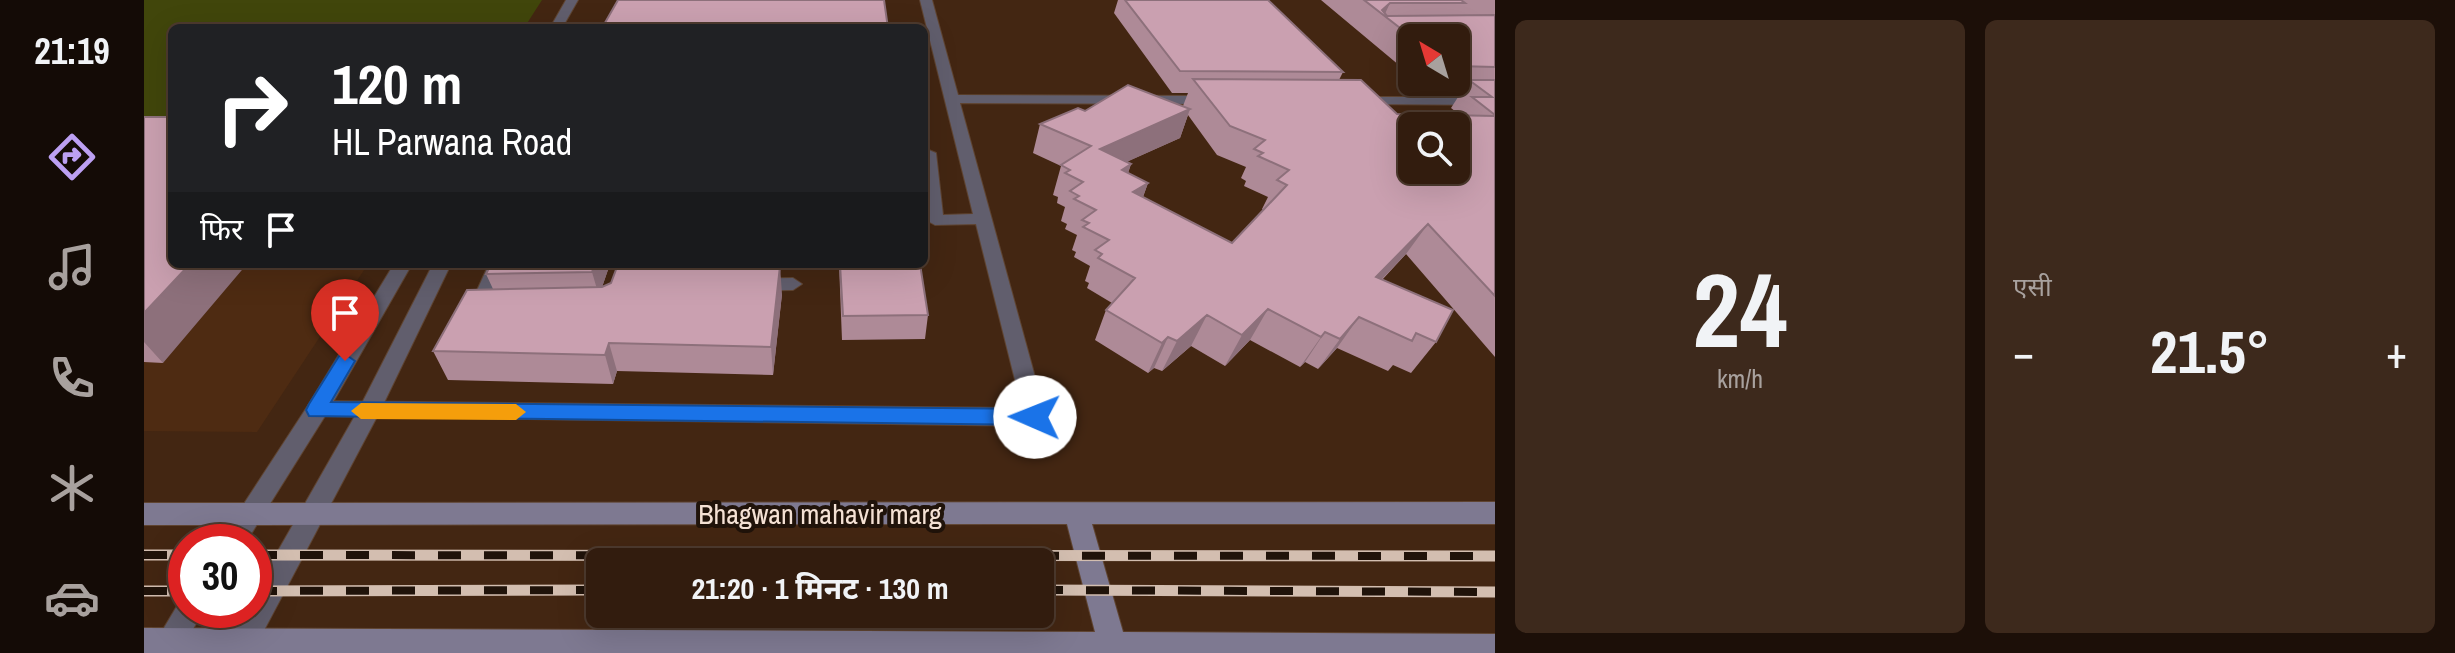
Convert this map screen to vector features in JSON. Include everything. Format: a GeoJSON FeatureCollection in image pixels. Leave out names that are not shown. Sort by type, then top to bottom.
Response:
{"type":"FeatureCollection","features":[{"type":"Feature","properties":{"kind":"main road","name":"Bhagwan mahavir marg"},"geometry":{"type":"LineString","coordinates":[[144,514],[1495,513]]}},
{"type":"Feature","properties":{"kind":"main road"},"geometry":{"type":"LineString","coordinates":[[1077,514],[1113,647]]}},
{"type":"Feature","properties":{"kind":"main road"},"geometry":{"type":"LineString","coordinates":[[159,646],[1495,648]]}},
{"type":"Feature","properties":{"kind":"street"},"geometry":{"type":"LineString","coordinates":[[558,24],[572,0]]}},
{"type":"Feature","properties":{"kind":"street"},"geometry":{"type":"LineString","coordinates":[[317,410],[1035,417],[926,0]]}},
{"type":"Feature","properties":{"kind":"street"},"geometry":{"type":"LineString","coordinates":[[952,99],[1229,100]]}},
{"type":"Feature","properties":{"kind":"street"},"geometry":{"type":"LineString","coordinates":[[1339,100],[1495,101]]}},
{"type":"Feature","properties":{"kind":"street"},"geometry":{"type":"LineString","coordinates":[[928,153],[935,220],[983,219]]}},
{"type":"Feature","properties":{"kind":"street"},"geometry":{"type":"LineString","coordinates":[[244,524],[317,410],[401,268]]}},
{"type":"Feature","properties":{"kind":"street"},"geometry":{"type":"LineString","coordinates":[[239,648],[369,411],[440,268]]}},
{"type":"Feature","properties":{"kind":"street"},"geometry":{"type":"LineString","coordinates":[[496,268],[479,308],[508,308]]}},
{"type":"Feature","properties":{"kind":"street"},"geometry":{"type":"LineString","coordinates":[[719,285],[721,268]]}},
{"type":"Feature","properties":{"kind":"street"},"geometry":{"type":"LineString","coordinates":[[693,285],[793,284]]}},
{"type":"Feature","properties":{"kind":"street"},"geometry":{"type":"LineString","coordinates":[[159,646],[174,628]]}},
{"type":"Feature","properties":{"kind":"shaded area"},"geometry":{"type":"Polygon","coordinates":[[[144,146],[168,247],[168,268],[365,268],[257,432],[144,431],[144,146]]]}},
{"type":"Feature","properties":{"kind":"green space"},"geometry":{"type":"Polygon","coordinates":[[[144,0],[542,0],[527,24],[168,24],[168,146],[144,146],[144,0]]]}},
{"type":"Feature","properties":{"kind":"building"},"geometry":{"type":"Polygon","coordinates":[[[618,0],[884,0],[887,24],[604,24],[618,0]]]}},
{"type":"Feature","properties":{"kind":"building"},"geometry":{"type":"Polygon","coordinates":[[[1125,0],[1268,0],[1343,72],[1180,71],[1125,0]]]}},
{"type":"Feature","properties":{"kind":"building"},"geometry":{"type":"Polygon","coordinates":[[[1364,0],[1461,0],[1465,3],[1390,3],[1382,10],[1387,16],[1495,15],[1495,67],[1470,66],[1470,24],[1398,26],[1364,0]]]}},
{"type":"Feature","properties":{"kind":"building"},"geometry":{"type":"Polygon","coordinates":[[[1193,79],[1361,80],[1398,114],[1398,184],[1470,184],[1470,115],[1495,116],[1495,296],[1428,224],[1376,277],[1453,310],[1436,342],[1416,333],[1412,341],[1359,317],[1340,339],[1325,332],[1321,337],[1268,309],[1242,335],[1207,315],[1177,341],[1168,337],[1162,343],[1106,310],[1135,278],[1098,258],[1102,254],[1095,250],[1109,240],[1083,227],[1089,223],[1082,220],[1096,210],[1074,199],[1079,196],[1070,191],[1083,182],[1065,173],[1070,170],[1061,165],[1091,146],[1040,124],[1078,108],[1085,111],[1128,85],[1190,109],[1100,149],[1131,164],[1122,170],[1148,183],[1133,192],[1232,243],[1287,185],[1277,180],[1289,170],[1258,156],[1263,153],[1254,149],[1265,140],[1230,126],[1193,79]]]}},
{"type":"Feature","properties":{"kind":"building"},"geometry":{"type":"Polygon","coordinates":[[[1470,80],[1495,80],[1495,115],[1472,97],[1492,97],[1470,80]]]}},
{"type":"Feature","properties":{"kind":"building"},"geometry":{"type":"Polygon","coordinates":[[[144,117],[168,117],[168,268],[186,268],[144,313],[144,117]]]}},
{"type":"Feature","properties":{"kind":"building"},"geometry":{"type":"Polygon","coordinates":[[[489,268],[594,268],[592,272],[486,274],[489,268]]]}},
{"type":"Feature","properties":{"kind":"building"},"geometry":{"type":"Polygon","coordinates":[[[617,268],[780,268],[771,347],[609,343],[605,355],[433,351],[467,290],[602,287],[611,283],[617,268]]]}},
{"type":"Feature","properties":{"kind":"building"},"geometry":{"type":"Polygon","coordinates":[[[840,268],[921,268],[928,315],[843,316],[840,268]]]}},
{"type":"Feature","properties":{"kind":"railway"},"geometry":{"type":"LineString","coordinates":[[144,555],[168,555]]}},
{"type":"Feature","properties":{"kind":"railway"},"geometry":{"type":"LineString","coordinates":[[272,555],[1495,556]]}},
{"type":"Feature","properties":{"kind":"railway"},"geometry":{"type":"LineString","coordinates":[[272,591],[586,590]]}},
{"type":"Feature","properties":{"kind":"railway"},"geometry":{"type":"LineString","coordinates":[[1054,590],[1495,592]]}},
{"type":"Feature","properties":{"kind":"railway"},"geometry":{"type":"LineString","coordinates":[[144,591],[168,591]]}},
{"type":"Feature","properties":{"kind":"slow traffic"},"geometry":{"type":"LineString","coordinates":[[361,411],[516,412]]}},
{"type":"Feature","properties":{"kind":"route"},"geometry":{"type":"LineString","coordinates":[[345,361],[317,410],[1035,417]]}}]}
